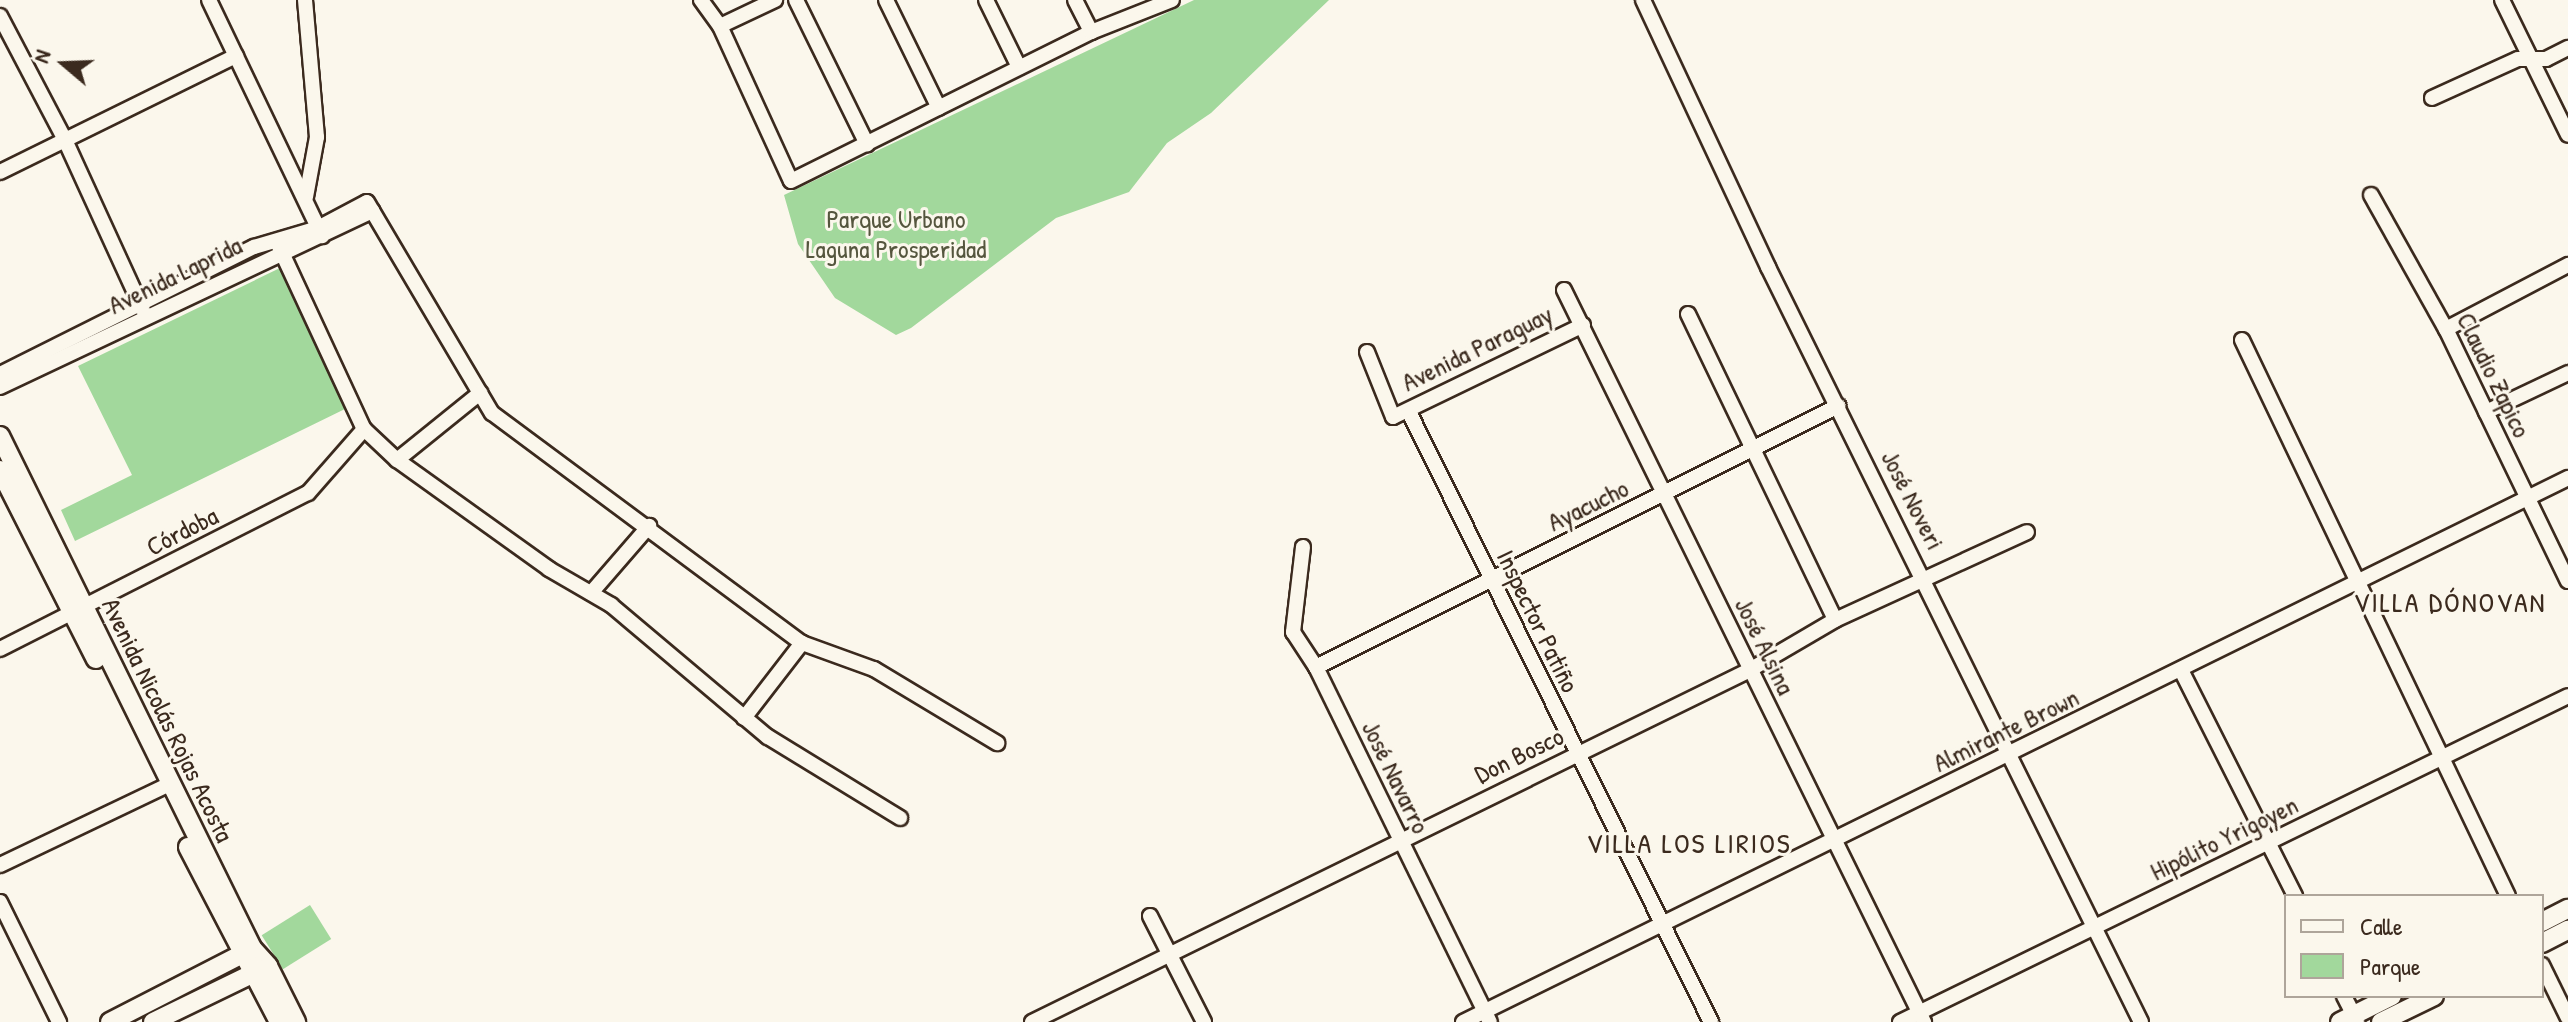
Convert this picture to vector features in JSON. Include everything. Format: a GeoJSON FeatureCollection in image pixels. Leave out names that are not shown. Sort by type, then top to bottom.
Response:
{"type":"FeatureCollection","features":[{"type":"Feature","properties":{"kind":"main road","name":"Avenida Nicolás Rojas Acosta"},"geometry":{"type":"LineString","coordinates":[[0,436],[78,610],[246,952],[296,1022]]}},
{"type":"Feature","properties":{"kind":"main road","name":"Avenida Nicolás Rojas Acosta"},"geometry":{"type":"LineString","coordinates":[[0,470],[78,610]]}},
{"type":"Feature","properties":{"kind":"main road"},"geometry":{"type":"LineString","coordinates":[[2544,921],[2568,909]]}},
{"type":"Feature","properties":{"kind":"main road"},"geometry":{"type":"LineString","coordinates":[[2544,942],[2568,930]]}},
{"type":"Feature","properties":{"kind":"main road"},"geometry":{"type":"LineString","coordinates":[[110,1022],[246,952]]}},
{"type":"Feature","properties":{"kind":"main road","name":"Avenida Nicolás Rojas Acosta"},"geometry":{"type":"LineString","coordinates":[[261,969],[279,1022]]}},
{"type":"Feature","properties":{"kind":"main road"},"geometry":{"type":"LineString","coordinates":[[153,1022],[261,969]]}},
{"type":"Feature","properties":{"kind":"main road"},"geometry":{"type":"LineString","coordinates":[[2350,1020],[2388,998]]}},
{"type":"Feature","properties":{"kind":"main road"},"geometry":{"type":"LineString","coordinates":[[2381,1022],[2430,998]]}},
{"type":"Feature","properties":{"kind":"street"},"geometry":{"type":"LineString","coordinates":[[209,0],[320,232]]}},
{"type":"Feature","properties":{"kind":"street"},"geometry":{"type":"LineString","coordinates":[[305,0],[317,137],[306,198]]}},
{"type":"Feature","properties":{"kind":"street"},"geometry":{"type":"LineString","coordinates":[[701,0],[720,26],[791,181],[1091,32],[1171,0]]}},
{"type":"Feature","properties":{"kind":"street"},"geometry":{"type":"LineString","coordinates":[[720,26],[775,0]]}},
{"type":"Feature","properties":{"kind":"street"},"geometry":{"type":"LineString","coordinates":[[796,0],[867,144]]}},
{"type":"Feature","properties":{"kind":"street"},"geometry":{"type":"LineString","coordinates":[[886,0],[939,108]]}},
{"type":"Feature","properties":{"kind":"street"},"geometry":{"type":"LineString","coordinates":[[986,0],[1019,67]]}},
{"type":"Feature","properties":{"kind":"street"},"geometry":{"type":"LineString","coordinates":[[1075,0],[1091,32]]}},
{"type":"Feature","properties":{"kind":"street","name":"José Noveri"},"geometry":{"type":"LineString","coordinates":[[1643,0],[1838,406],[1925,577],[2141,1022]]}},
{"type":"Feature","properties":{"kind":"street"},"geometry":{"type":"LineString","coordinates":[[2502,0],[2568,135]]}},
{"type":"Feature","properties":{"kind":"street"},"geometry":{"type":"LineString","coordinates":[[0,16],[65,140],[142,310]]}},
{"type":"Feature","properties":{"kind":"street"},"geometry":{"type":"LineString","coordinates":[[2432,98],[2518,59],[2546,59],[2568,48]]}},
{"type":"Feature","properties":{"kind":"street"},"geometry":{"type":"LineString","coordinates":[[0,172],[236,56]]}},
{"type":"Feature","properties":{"kind":"street","name":"Claudio Zapico"},"geometry":{"type":"LineString","coordinates":[[2371,195],[2446,329],[2568,581]]}},
{"type":"Feature","properties":{"kind":"street","name":"Avenida Laprida"},"geometry":{"type":"LineString","coordinates":[[0,387],[254,247],[280,249],[370,207],[480,393]]}},
{"type":"Feature","properties":{"kind":"street"},"geometry":{"type":"LineString","coordinates":[[280,249],[364,429],[397,460],[591,593],[744,718],[900,818]]}},
{"type":"Feature","properties":{"kind":"street"},"geometry":{"type":"LineString","coordinates":[[2446,329],[2568,265]]}},
{"type":"Feature","properties":{"kind":"street","name":"José Alsina"},"geometry":{"type":"LineString","coordinates":[[1564,290],[1666,493],[1748,671],[1835,838],[1921,1017]]}},
{"type":"Feature","properties":{"kind":"street","name":"Avenida Laprida"},"geometry":{"type":"LineString","coordinates":[[0,374],[142,310]]}},
{"type":"Feature","properties":{"kind":"street"},"geometry":{"type":"LineString","coordinates":[[1688,314],[1835,620]]}},
{"type":"Feature","properties":{"kind":"street","name":"Avenida Paraguay"},"geometry":{"type":"LineString","coordinates":[[1367,352],[1393,417],[1409,412],[1583,325]]}},
{"type":"Feature","properties":{"kind":"street"},"geometry":{"type":"LineString","coordinates":[[2242,340],[2356,586],[2507,894]]}},
{"type":"Feature","properties":{"kind":"street"},"geometry":{"type":"LineString","coordinates":[[2486,412],[2568,373]]}},
{"type":"Feature","properties":{"kind":"street"},"geometry":{"type":"LineString","coordinates":[[397,460],[480,393],[492,413],[649,526],[802,643],[874,669],[997,743]]}},
{"type":"Feature","properties":{"kind":"street","name":"Ayacucho"},"geometry":{"type":"LineString","coordinates":[[1316,667],[1838,406]]}},
{"type":"Feature","properties":{"kind":"street","name":"Inspector Patiño"},"geometry":{"type":"LineString","coordinates":[[1409,412],[1576,755],[1711,1022]]}},
{"type":"Feature","properties":{"kind":"street","name":"Córdoba"},"geometry":{"type":"LineString","coordinates":[[0,649],[308,493],[364,429]]}},
{"type":"Feature","properties":{"kind":"street","name":"Almirante Brown"},"geometry":{"type":"LineString","coordinates":[[1463,1022],[1487,1017],[1662,924],[2182,672],[2568,478]]}},
{"type":"Feature","properties":{"kind":"street"},"geometry":{"type":"LineString","coordinates":[[591,593],[649,526]]}},
{"type":"Feature","properties":{"kind":"street","name":"Don Bosco"},"geometry":{"type":"LineString","coordinates":[[1032,1022],[1063,1015],[1400,839],[1748,671],[1835,620],[2027,532]]}},
{"type":"Feature","properties":{"kind":"street","name":"José Navarro"},"geometry":{"type":"LineString","coordinates":[[1303,547],[1293,632],[1316,667],[1487,1017]]}},
{"type":"Feature","properties":{"kind":"street"},"geometry":{"type":"LineString","coordinates":[[744,718],[802,643]]}},
{"type":"Feature","properties":{"kind":"street"},"geometry":{"type":"LineString","coordinates":[[2182,672],[2294,894]]}},
{"type":"Feature","properties":{"kind":"street","name":"Hipólito Yrigoyen"},"geometry":{"type":"LineString","coordinates":[[1900,1022],[1921,1017],[2568,696]]}},
{"type":"Feature","properties":{"kind":"street"},"geometry":{"type":"LineString","coordinates":[[0,865],[165,786]]}},
{"type":"Feature","properties":{"kind":"street"},"geometry":{"type":"LineString","coordinates":[[0,902],[59,1022]]}},
{"type":"Feature","properties":{"kind":"street"},"geometry":{"type":"LineString","coordinates":[[1150,916],[1204,1022]]}},
{"type":"Feature","properties":{"kind":"street"},"geometry":{"type":"LineString","coordinates":[[2544,969],[2568,1018]]}},
{"type":"Feature","properties":{"kind":"street"},"geometry":{"type":"LineString","coordinates":[[2344,998],[2350,1020]]}},
{"type":"Feature","properties":{"kind":"green space","name":"Parque Urbano Laguna Prosperidad"},"geometry":{"type":"Polygon","coordinates":[[[1194,0],[1329,0],[1211,113],[1167,143],[1129,192],[1056,218],[911,328],[896,335],[835,298],[798,244],[784,195],[1194,0]]]}},
{"type":"Feature","properties":{"kind":"green space"},"geometry":{"type":"Polygon","coordinates":[[[280,268],[347,408],[75,541],[61,510],[132,475],[78,366],[280,268]]]}},
{"type":"Feature","properties":{"kind":"green space"},"geometry":{"type":"Polygon","coordinates":[[[310,905],[331,939],[283,969],[262,935],[310,905]]]}},
{"type":"Feature","properties":{"kind":"district","name":"VILLA DÓNOVAN"},"geometry":{"type":"Point","coordinates":[2450,602]}},
{"type":"Feature","properties":{"kind":"district","name":"VILLA LOS LIRIOS"},"geometry":{"type":"Point","coordinates":[1689,843]}}]}
